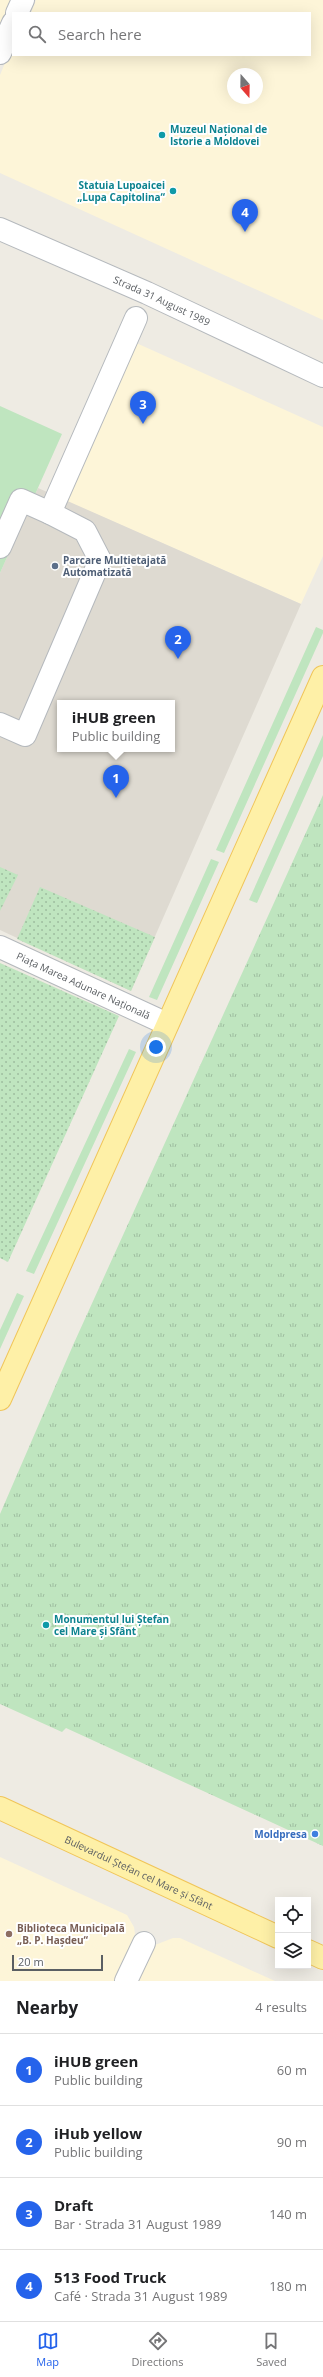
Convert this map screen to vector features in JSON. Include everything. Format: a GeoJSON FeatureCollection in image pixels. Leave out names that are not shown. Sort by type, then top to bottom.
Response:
{"type":"FeatureCollection","features":[{"type":"Feature","properties":{"kind":"main road"},"geometry":{"type":"LineString","coordinates":[[0,1399],[323,677]]}},
{"type":"Feature","properties":{"kind":"main road","name":"Bulevardul Ștefan cel Mare și Sfânt"},"geometry":{"type":"LineString","coordinates":[[0,1808],[275,1936]]}},
{"type":"Feature","properties":{"kind":"main road"},"geometry":{"type":"LineString","coordinates":[[311,1952],[323,1958]]}},
{"type":"Feature","properties":{"kind":"street"},"geometry":{"type":"LineString","coordinates":[[18,12],[23,0]]}},
{"type":"Feature","properties":{"kind":"street"},"geometry":{"type":"LineString","coordinates":[[0,53],[12,25]]}},
{"type":"Feature","properties":{"kind":"street","name":"Strada 31 August 1989"},"geometry":{"type":"LineString","coordinates":[[0,229],[147,293],[323,376]]}},
{"type":"Feature","properties":{"kind":"street"},"geometry":{"type":"LineString","coordinates":[[50,513],[136,318]]}},
{"type":"Feature","properties":{"kind":"street"},"geometry":{"type":"LineString","coordinates":[[0,547],[21,500],[86,531],[100,560],[25,735],[0,724]]}},
{"type":"Feature","properties":{"kind":"street","name":"Piața Marea Adunare Națională"},"geometry":{"type":"LineString","coordinates":[[0,947],[167,1024]]}},
{"type":"Feature","properties":{"kind":"street"},"geometry":{"type":"LineString","coordinates":[[126,1981],[144,1943]]}},
{"type":"Feature","properties":{"kind":"shaded area"},"geometry":{"type":"Polygon","coordinates":[[[0,0],[12,0],[0,29],[0,0]]]}},
{"type":"Feature","properties":{"kind":"shaded area","name":"Muzeul Național de Istorie a Moldovei"},"geometry":{"type":"Polygon","coordinates":[[[36,0],[323,0],[323,320],[0,173],[0,75],[12,46],[12,56],[311,56],[311,12],[31,12],[36,0]]]}},
{"type":"Feature","properties":{"kind":"shaded area"},"geometry":{"type":"Polygon","coordinates":[[[134,342],[323,427],[323,556],[301,604],[64,500],[134,342]]]}},
{"type":"Feature","properties":{"kind":"shaded area"},"geometry":{"type":"Polygon","coordinates":[[[38,488],[301,604],[131,991],[0,930],[0,573],[38,488]]]}},
{"type":"Feature","properties":{"kind":"shaded area"},"geometry":{"type":"Polygon","coordinates":[[[0,1857],[127,1915],[134,1927],[135,1934],[116,1981],[0,1981],[0,1857]]]}},
{"type":"Feature","properties":{"kind":"shaded area"},"geometry":{"type":"Polygon","coordinates":[[[173,1938],[180,1938],[275,1981],[137,1981],[155,1945],[173,1938]]]}},
{"type":"Feature","properties":{"kind":"green space"},"geometry":{"type":"Polygon","coordinates":[[[0,406],[62,434],[0,573],[0,406]]]}},
{"type":"Feature","properties":{"kind":"green space"},"geometry":{"type":"Polygon","coordinates":[[[316,627],[323,630],[323,633],[224,853],[216,850],[316,627]]]}},
{"type":"Feature","properties":{"kind":"green space"},"geometry":{"type":"Polygon","coordinates":[[[323,735],[323,756],[257,903],[249,900],[323,735]]]}},
{"type":"Feature","properties":{"kind":"green space"},"geometry":{"type":"Polygon","coordinates":[[[323,795],[323,1846],[66,1728],[62,1732],[0,1704],[0,1514],[74,1343],[323,795]]]}},
{"type":"Feature","properties":{"kind":"green space"},"geometry":{"type":"Polygon","coordinates":[[[211,859],[219,862],[157,1000],[149,997],[211,859]]]}},
{"type":"Feature","properties":{"kind":"green space"},"geometry":{"type":"Polygon","coordinates":[[[0,867],[18,875],[0,911],[0,867]]]}},
{"type":"Feature","properties":{"kind":"green space"},"geometry":{"type":"Polygon","coordinates":[[[40,887],[155,937],[131,991],[17,939],[40,887]]]}},
{"type":"Feature","properties":{"kind":"green space"},"geometry":{"type":"Polygon","coordinates":[[[0,963],[119,1016],[8,1262],[0,1258],[0,963]]]}},
{"type":"Feature","properties":{"kind":"green space"},"geometry":{"type":"Polygon","coordinates":[[[129,1049],[136,1052],[34,1274],[26,1271],[129,1049]]]}},
{"type":"Feature","properties":{"kind":"green space"},"geometry":{"type":"Polygon","coordinates":[[[17,1293],[24,1296],[0,1349],[0,1330],[17,1293]]]}},
{"type":"Feature","properties":{"kind":"place","name":"Muzeul Național de Istorie a Moldovei"},"geometry":{"type":"Point","coordinates":[162,135]}},
{"type":"Feature","properties":{"kind":"place","name":"Statuia Lupoaicei „Lupa Capitolina“"},"geometry":{"type":"Point","coordinates":[173,191]}},
{"type":"Feature","properties":{"kind":"place","name":"513 Food Truck"},"geometry":{"type":"Point","coordinates":[245,232]}},
{"type":"Feature","properties":{"kind":"place","name":"Draft"},"geometry":{"type":"Point","coordinates":[143,424]}},
{"type":"Feature","properties":{"kind":"place","name":"Parcare Multietajată Automatizată"},"geometry":{"type":"Point","coordinates":[55,566]}},
{"type":"Feature","properties":{"kind":"place","name":"iHub yellow"},"geometry":{"type":"Point","coordinates":[178,659]}},
{"type":"Feature","properties":{"kind":"place","name":"iHUB green"},"geometry":{"type":"Point","coordinates":[116,798]}},
{"type":"Feature","properties":{"kind":"place","name":"Monumentul lui Ștefan cel Mare și Sfânt"},"geometry":{"type":"Point","coordinates":[46,1625]}},
{"type":"Feature","properties":{"kind":"place","name":"Moldpresa"},"geometry":{"type":"Point","coordinates":[315,1834]}},
{"type":"Feature","properties":{"kind":"place","name":"Biblioteca Municipală „B. P. Hașdeu“"},"geometry":{"type":"Point","coordinates":[9,1934]}}]}
